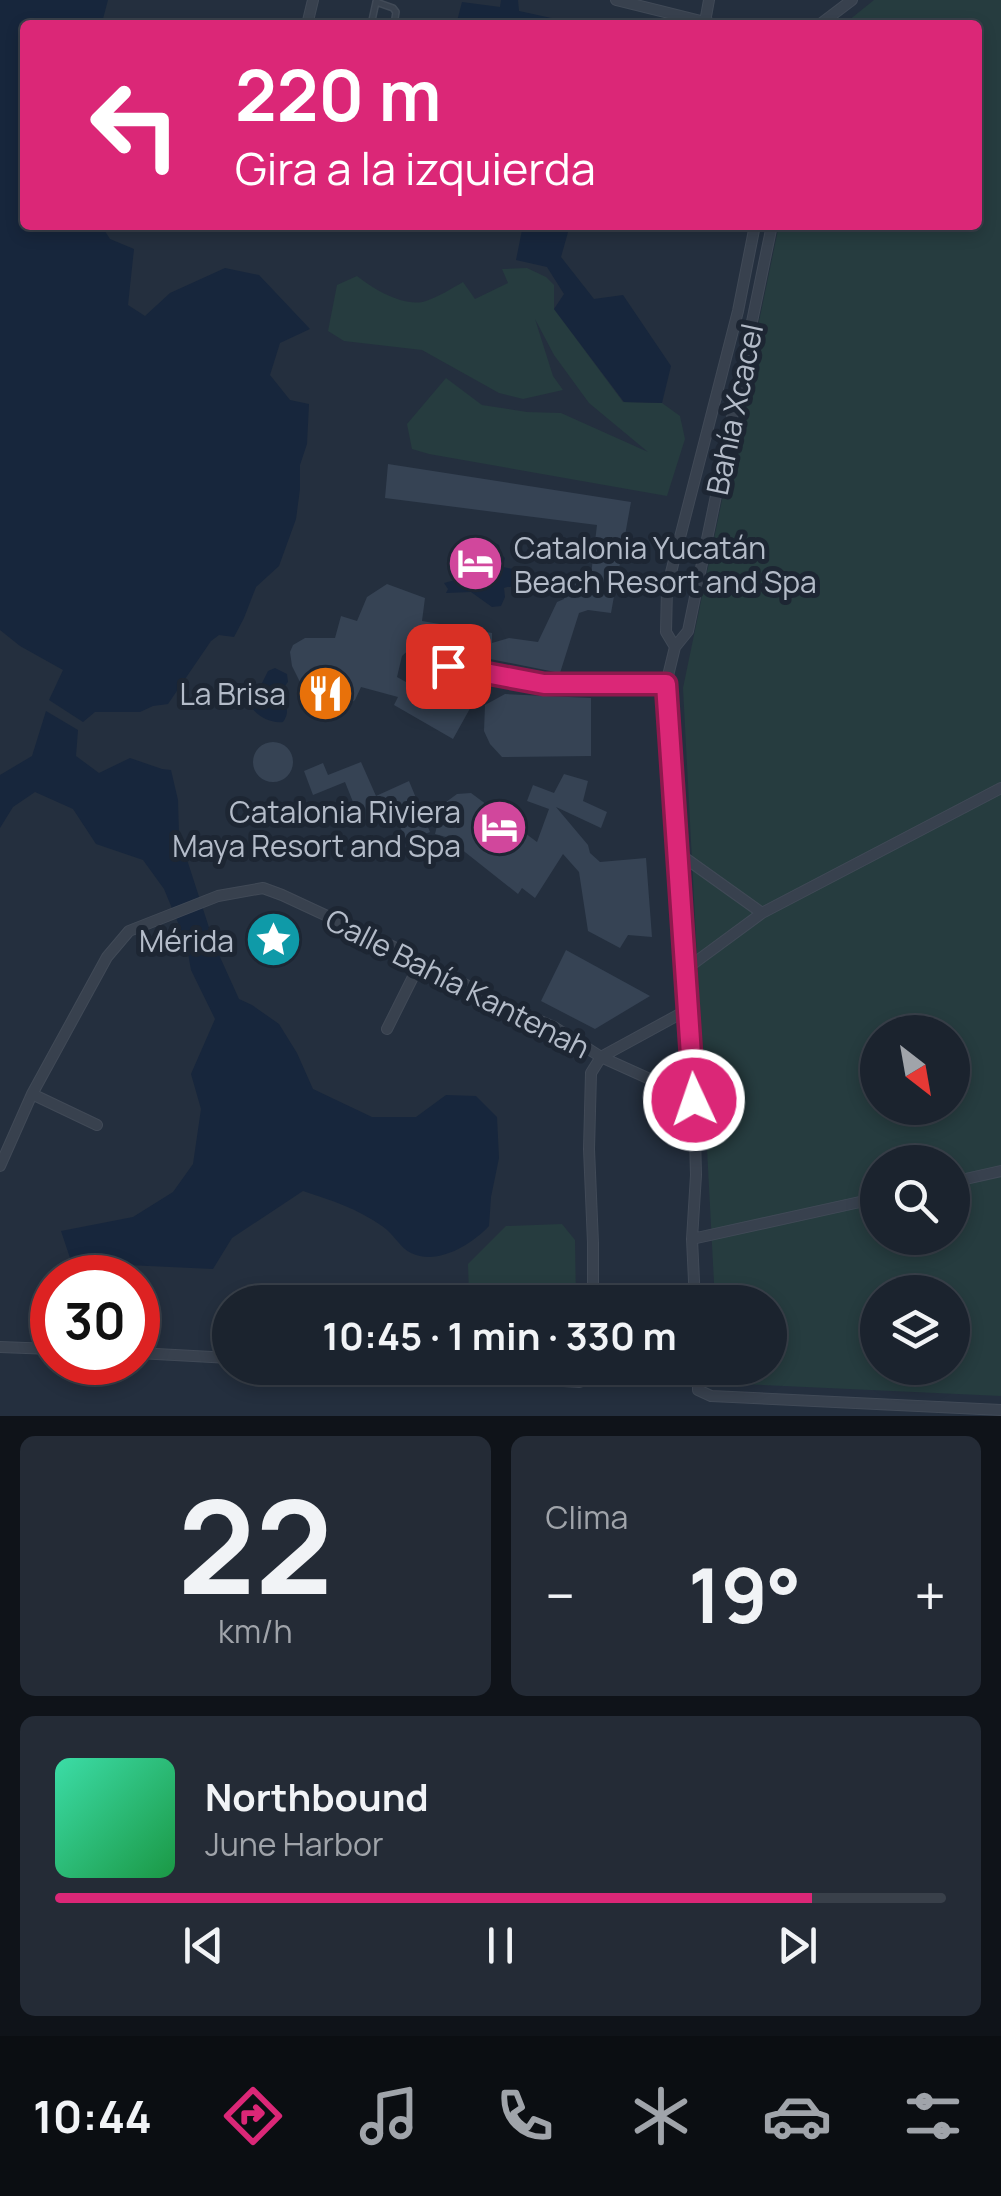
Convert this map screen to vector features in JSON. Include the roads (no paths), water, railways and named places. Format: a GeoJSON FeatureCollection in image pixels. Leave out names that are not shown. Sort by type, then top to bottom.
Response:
{"type":"FeatureCollection","features":[{"type":"Feature","properties":{"kind":"street"},"geometry":{"type":"LineString","coordinates":[[616,0],[699,20]]}},
{"type":"Feature","properties":{"kind":"street"},"geometry":{"type":"LineString","coordinates":[[826,20],[852,0]]}},
{"type":"Feature","properties":{"kind":"street","name":"Bahía Xcacel"},"geometry":{"type":"LineString","coordinates":[[674,646],[666,632],[668,588],[738,312],[754,230]]}},
{"type":"Feature","properties":{"kind":"street","name":"Bahía Xcacel"},"geometry":{"type":"LineString","coordinates":[[695,1285],[694,1100],[666,684],[674,646],[688,630],[771,230]]}},
{"type":"Feature","properties":{"kind":"street"},"geometry":{"type":"LineString","coordinates":[[686,969],[762,913],[1001,788]]}},
{"type":"Feature","properties":{"kind":"street"},"geometry":{"type":"LineString","coordinates":[[678,854],[762,913]]}},
{"type":"Feature","properties":{"kind":"street","name":"Calle Bahía Kantenah"},"geometry":{"type":"LineString","coordinates":[[32,1094],[107,957],[130,931],[218,896],[262,888],[421,961],[554,1027],[600,1057],[694,1100]]}},
{"type":"Feature","properties":{"kind":"street"},"geometry":{"type":"LineString","coordinates":[[387,1028],[421,961]]}},
{"type":"Feature","properties":{"kind":"street"},"geometry":{"type":"LineString","coordinates":[[593,1285],[591,1073],[600,1057],[689,1009]]}},
{"type":"Feature","properties":{"kind":"street"},"geometry":{"type":"LineString","coordinates":[[0,1166],[32,1094],[97,1126]]}},
{"type":"Feature","properties":{"kind":"street"},"geometry":{"type":"LineString","coordinates":[[970,1178],[1001,1171]]}},
{"type":"Feature","properties":{"kind":"street"},"geometry":{"type":"LineString","coordinates":[[692,1239],[860,1202]]}},
{"type":"Feature","properties":{"kind":"street"},"geometry":{"type":"LineString","coordinates":[[0,1347],[30,1348]]}},
{"type":"Feature","properties":{"kind":"street"},"geometry":{"type":"LineString","coordinates":[[160,1354],[212,1357]]}},
{"type":"Feature","properties":{"kind":"street"},"geometry":{"type":"LineString","coordinates":[[698,1385],[698,1390],[711,1396],[744,1399],[1001,1410]]}},
{"type":"Feature","properties":{"kind":"lane"},"geometry":{"type":"LineString","coordinates":[[377,1],[393,8],[395,20]]}},
{"type":"Feature","properties":{"kind":"lane"},"geometry":{"type":"LineString","coordinates":[[448,666],[544,684],[666,684]]}},
{"type":"Feature","properties":{"kind":"water"},"geometry":{"type":"Polygon","coordinates":[[[0,0],[108,0],[103,20],[20,20],[20,230],[104,230],[110,239],[134,249],[128,305],[145,316],[170,293],[225,268],[259,275],[310,329],[280,343],[270,375],[290,400],[309,404],[296,519],[279,566],[256,587],[234,637],[219,635],[211,641],[168,704],[140,712],[95,712],[83,722],[49,700],[63,670],[0,630],[0,0]]]}},
{"type":"Feature","properties":{"kind":"water"},"geometry":{"type":"Polygon","coordinates":[[[501,0],[518,0],[519,11],[557,20],[457,20],[462,2],[500,7],[501,0]]]}},
{"type":"Feature","properties":{"kind":"water"},"geometry":{"type":"Polygon","coordinates":[[[522,230],[569,230],[561,257],[594,299],[623,295],[671,366],[662,403],[624,402],[554,309],[564,294],[547,267],[516,260],[522,230]]]}},
{"type":"Feature","properties":{"kind":"water"},"geometry":{"type":"Polygon","coordinates":[[[491,541],[499,545],[505,558],[503,567],[513,569],[521,577],[517,585],[504,588],[501,606],[492,607],[471,592],[446,593],[444,583],[463,575],[462,555],[491,541]]]}},
{"type":"Feature","properties":{"kind":"water"},"geometry":{"type":"Polygon","coordinates":[[[275,668],[287,674],[282,694],[287,711],[283,722],[262,717],[248,700],[268,671],[275,668]]]}},
{"type":"Feature","properties":{"kind":"water"},"geometry":{"type":"Polygon","coordinates":[[[46,711],[78,730],[76,756],[99,773],[130,758],[171,770],[178,800],[179,835],[215,946],[239,999],[279,1024],[313,1089],[372,1117],[416,1117],[446,1095],[476,1096],[497,1117],[499,1158],[489,1226],[482,1233],[454,1251],[421,1256],[407,1251],[386,1229],[363,1215],[303,1191],[232,1238],[213,1269],[160,1267],[160,1255],[69,1255],[61,1231],[133,1217],[173,1192],[193,1164],[201,1109],[191,1074],[215,1019],[191,970],[186,942],[164,889],[143,860],[96,844],[73,809],[35,792],[13,807],[0,828],[0,775],[32,756],[46,711]]]}},
{"type":"Feature","properties":{"kind":"place","name":"Catalonia Yucatán Beach Resort and Spa"},"geometry":{"type":"Point","coordinates":[475,564]}},
{"type":"Feature","properties":{"kind":"place","name":"La Brisa"},"geometry":{"type":"Point","coordinates":[325,693]}},
{"type":"Feature","properties":{"kind":"place","name":"Catalonia Riviera Maya Resort and Spa"},"geometry":{"type":"Point","coordinates":[500,828]}},
{"type":"Feature","properties":{"kind":"place","name":"Mérida"},"geometry":{"type":"Point","coordinates":[273,940]}}]}
